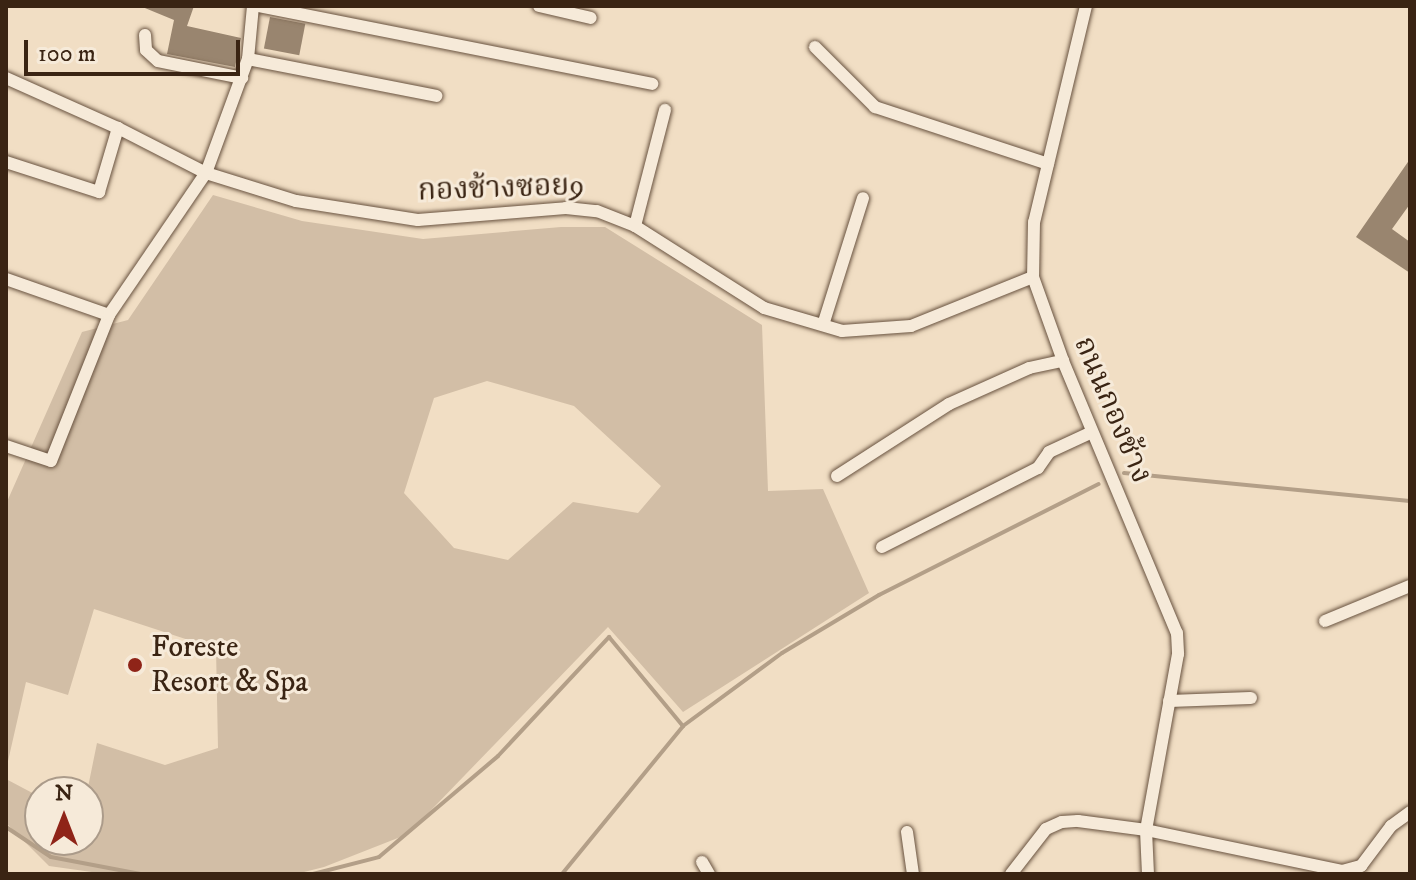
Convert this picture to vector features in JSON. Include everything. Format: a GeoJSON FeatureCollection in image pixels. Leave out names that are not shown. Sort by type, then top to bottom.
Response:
{"type":"FeatureCollection","features":[{"type":"Feature","properties":{"kind":"street"},"geometry":{"type":"LineString","coordinates":[[6,446],[51,461],[109,315],[206,173],[248,59],[253,6]]}},
{"type":"Feature","properties":{"kind":"street"},"geometry":{"type":"LineString","coordinates":[[259,6],[652,84]]}},
{"type":"Feature","properties":{"kind":"street"},"geometry":{"type":"LineString","coordinates":[[539,6],[591,18]]}},
{"type":"Feature","properties":{"kind":"street","name":"ถนนกองช้าง"},"geometry":{"type":"LineString","coordinates":[[1086,6],[1034,222],[1033,277],[1092,432],[1173,617],[1178,654],[1146,830],[1148,874]]}},
{"type":"Feature","properties":{"kind":"street"},"geometry":{"type":"LineString","coordinates":[[145,35],[146,50],[158,61],[242,78]]}},
{"type":"Feature","properties":{"kind":"street"},"geometry":{"type":"LineString","coordinates":[[815,47],[875,107],[1048,164]]}},
{"type":"Feature","properties":{"kind":"street"},"geometry":{"type":"LineString","coordinates":[[248,59],[436,96]]}},
{"type":"Feature","properties":{"kind":"street","name":"กองช้างซอย9"},"geometry":{"type":"LineString","coordinates":[[6,78],[118,128],[206,173],[296,201],[418,220],[566,208],[597,211],[635,226],[764,308],[842,331],[911,326],[1033,277]]}},
{"type":"Feature","properties":{"kind":"street"},"geometry":{"type":"LineString","coordinates":[[635,226],[665,110]]}},
{"type":"Feature","properties":{"kind":"street"},"geometry":{"type":"LineString","coordinates":[[6,162],[99,192],[118,128]]}},
{"type":"Feature","properties":{"kind":"street"},"geometry":{"type":"LineString","coordinates":[[823,325],[863,198]]}},
{"type":"Feature","properties":{"kind":"street"},"geometry":{"type":"LineString","coordinates":[[6,279],[109,315]]}},
{"type":"Feature","properties":{"kind":"street"},"geometry":{"type":"LineString","coordinates":[[837,476],[949,404],[1029,368],[1063,361]]}},
{"type":"Feature","properties":{"kind":"street"},"geometry":{"type":"LineString","coordinates":[[882,547],[1038,468],[1049,452],[1092,432]]}},
{"type":"Feature","properties":{"kind":"street"},"geometry":{"type":"LineString","coordinates":[[1325,621],[1410,586]]}},
{"type":"Feature","properties":{"kind":"street"},"geometry":{"type":"LineString","coordinates":[[1169,701],[1251,698]]}},
{"type":"Feature","properties":{"kind":"street"},"geometry":{"type":"LineString","coordinates":[[1011,874],[1046,829],[1062,822],[1146,830],[1342,871],[1361,866],[1391,826],[1410,812]]}},
{"type":"Feature","properties":{"kind":"street"},"geometry":{"type":"LineString","coordinates":[[907,832],[913,874]]}},
{"type":"Feature","properties":{"kind":"shaded area"},"geometry":{"type":"Polygon","coordinates":[[[213,195],[302,221],[423,239],[561,227],[605,227],[762,325],[768,491],[823,489],[869,593],[683,712],[608,627],[408,834],[324,867],[296,874],[106,874],[49,866],[39,856],[104,856],[104,776],[90,776],[97,743],[165,765],[218,748],[216,649],[94,609],[68,695],[26,682],[6,770],[6,504],[82,332],[128,320],[213,195]],[[487,381],[434,398],[404,493],[454,548],[508,560],[573,502],[638,513],[661,486],[574,406],[487,381]]]}},
{"type":"Feature","properties":{"kind":"shaded area"},"geometry":{"type":"Polygon","coordinates":[[[6,779],[24,789],[24,841],[6,823],[6,779]]]}},
{"type":"Feature","properties":{"kind":"building"},"geometry":{"type":"Polygon","coordinates":[[[140,6],[194,6],[187,26],[241,38],[235,67],[167,54],[174,20],[140,6]]]}},
{"type":"Feature","properties":{"kind":"building"},"geometry":{"type":"Polygon","coordinates":[[[270,17],[305,24],[299,55],[264,48],[270,17]]]}},
{"type":"Feature","properties":{"kind":"building"},"geometry":{"type":"Polygon","coordinates":[[[1410,159],[1410,204],[1392,229],[1410,242],[1410,273],[1356,237],[1410,159]]]}},
{"type":"Feature","properties":{"kind":"waterway"},"geometry":{"type":"LineString","coordinates":[[1124,473],[1410,501]]}},
{"type":"Feature","properties":{"kind":"waterway"},"geometry":{"type":"LineString","coordinates":[[562,874],[683,726],[782,653],[879,595],[1099,484]]}},
{"type":"Feature","properties":{"kind":"waterway"},"geometry":{"type":"LineString","coordinates":[[313,874],[379,857],[498,756],[609,637],[683,726]]}},
{"type":"Feature","properties":{"kind":"waterway"},"geometry":{"type":"LineString","coordinates":[[6,827],[51,857],[140,874]]}},
{"type":"Feature","properties":{"kind":"place","name":"Foreste Resort & Spa"},"geometry":{"type":"Point","coordinates":[135,665]}}]}
